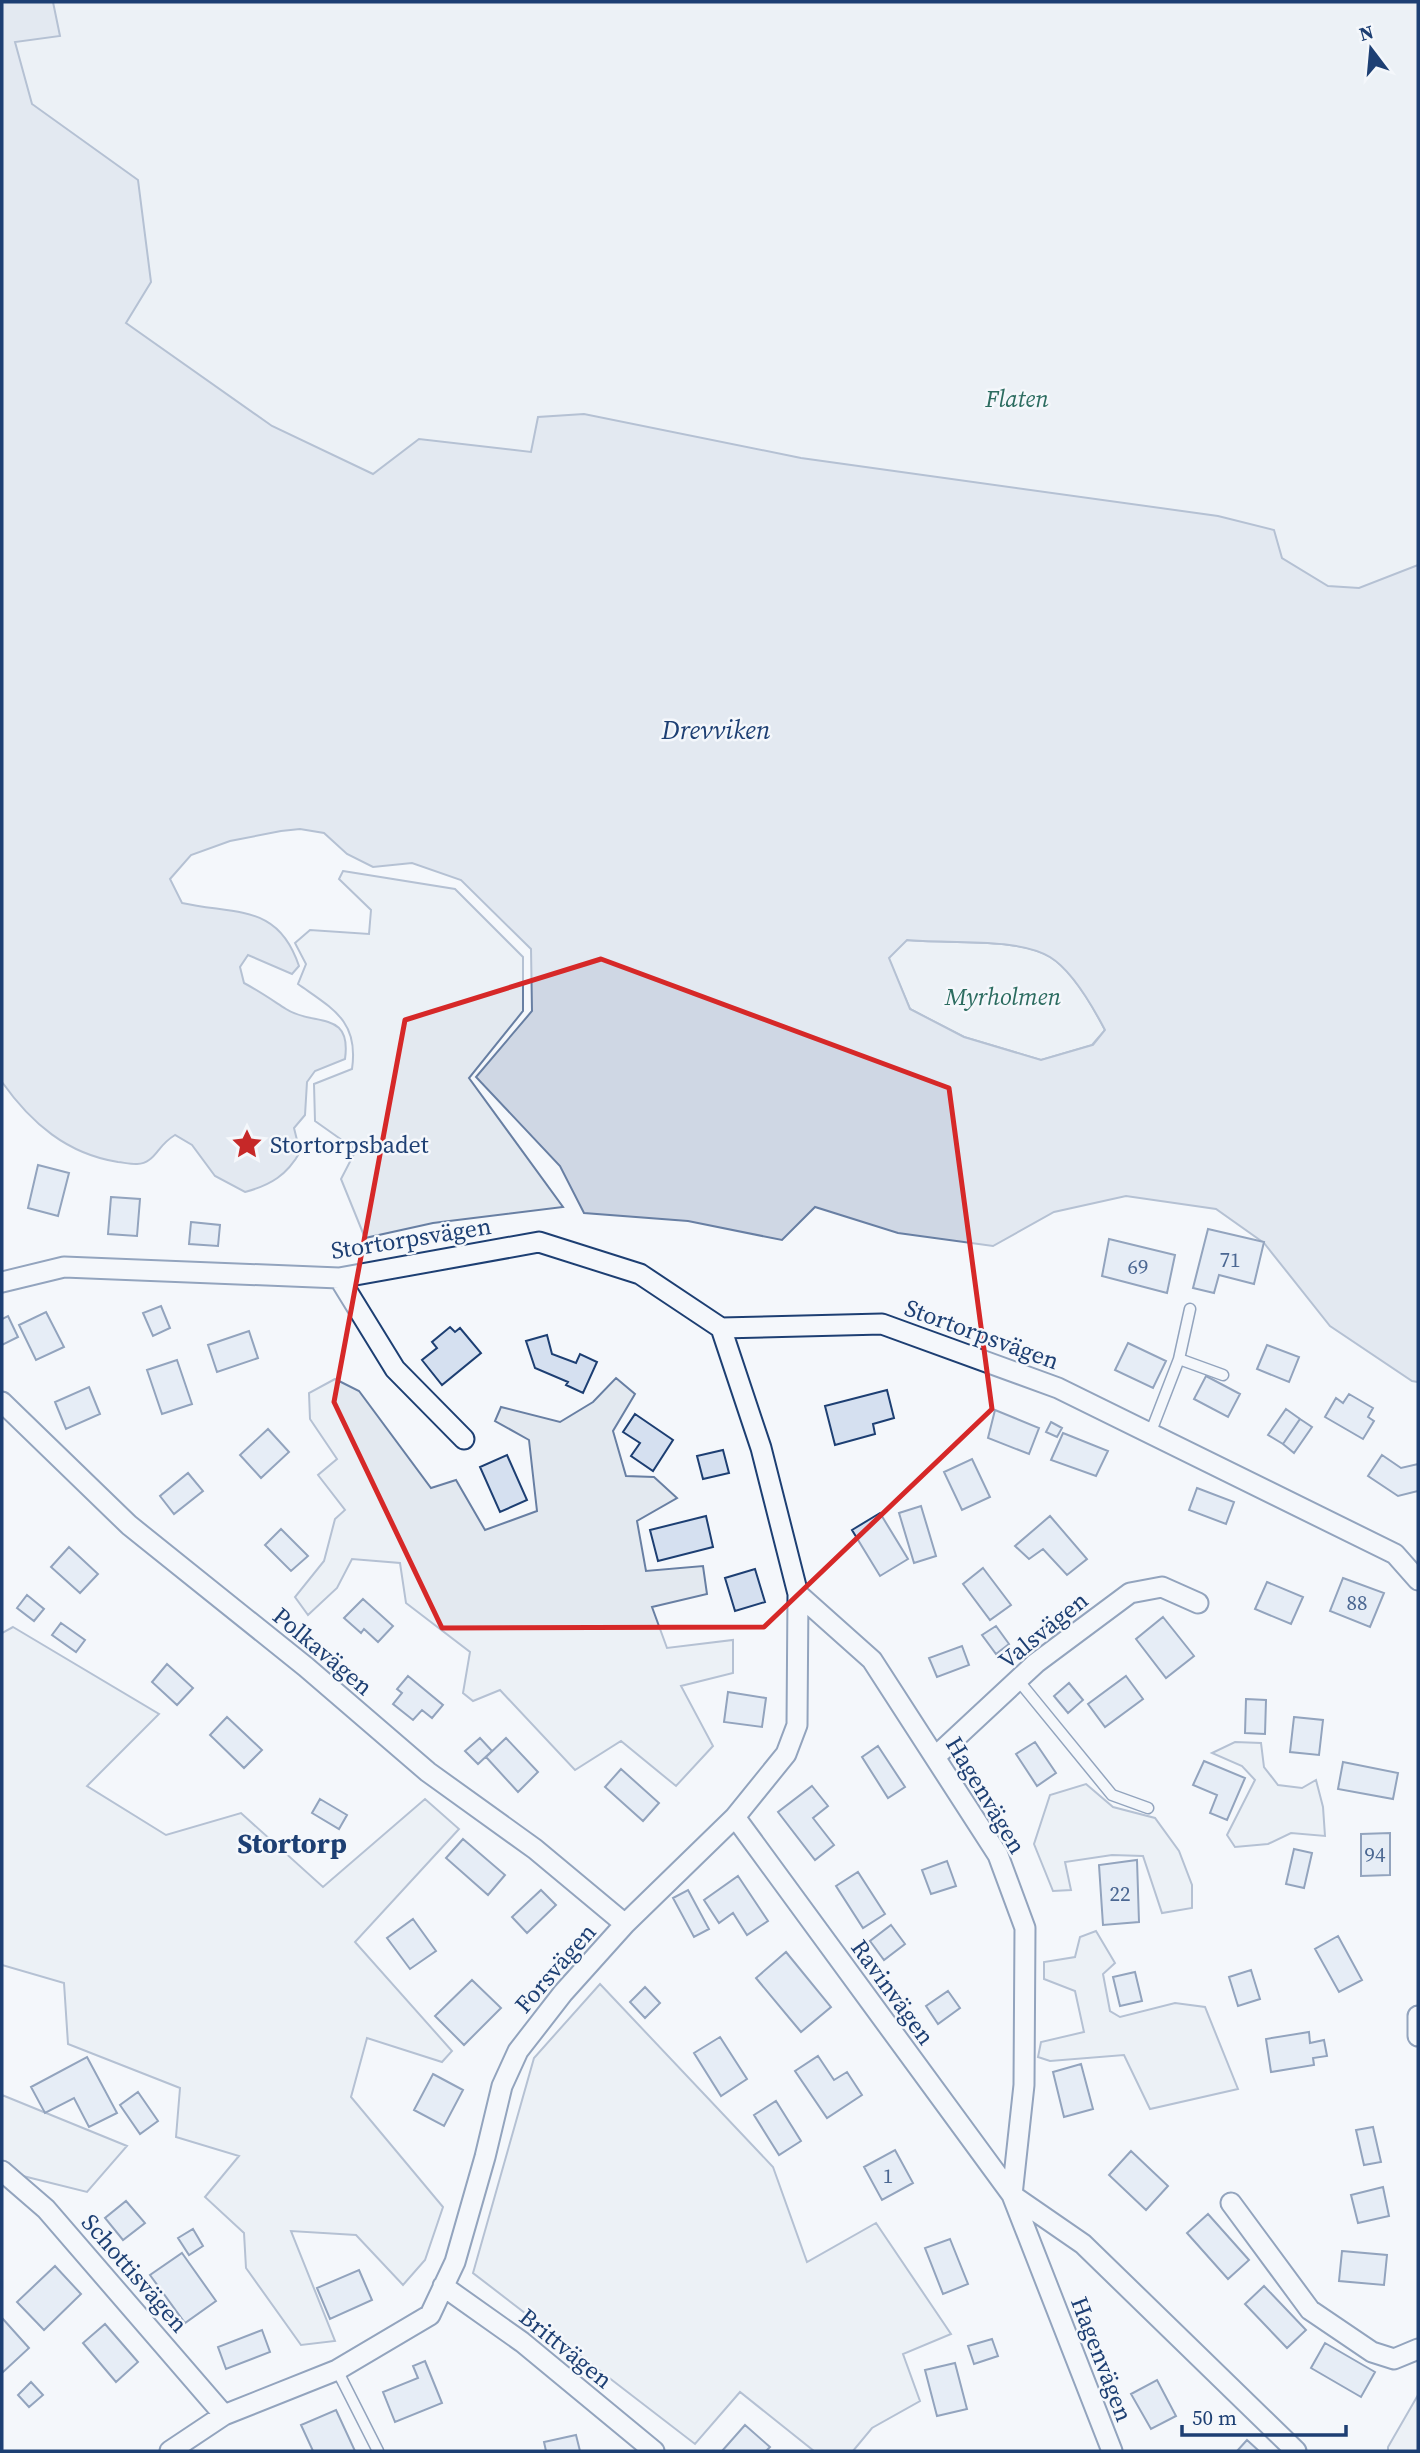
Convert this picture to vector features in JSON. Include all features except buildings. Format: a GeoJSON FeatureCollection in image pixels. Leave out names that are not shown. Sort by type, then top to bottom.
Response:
{"type":"FeatureCollection","features":[{"type":"Feature","properties":{"kind":"street","name":"Stortorpsvägen"},"geometry":{"type":"LineString","coordinates":[[2,1282],[64,1267],[339,1278],[539,1242],[640,1274],[721,1328],[882,1324],[1058,1388],[1395,1554],[1418,1580]]}},
{"type":"Feature","properties":{"kind":"street"},"geometry":{"type":"LineString","coordinates":[[339,1278],[395,1369],[464,1439]]}},
{"type":"Feature","properties":{"kind":"street"},"geometry":{"type":"LineString","coordinates":[[721,1328],[761,1448],[798,1594]]}},
{"type":"Feature","properties":{"kind":"street","name":"Polkavägen"},"geometry":{"type":"LineString","coordinates":[[2,1402],[129,1525],[306,1667],[428,1772],[535,1849],[625,1924]]}},
{"type":"Feature","properties":{"kind":"street","name":"Valsvägen"},"geometry":{"type":"LineString","coordinates":[[935,1757],[1018,1680],[1130,1593],[1162,1587],[1198,1603]]}},
{"type":"Feature","properties":{"kind":"street","name":"Hagenvägen"},"geometry":{"type":"LineString","coordinates":[[798,1594],[872,1660],[998,1855],[1025,1928],[1024,2085],[1012,2195],[1112,2451]]}},
{"type":"Feature","properties":{"kind":"street","name":"Forsvägen"},"geometry":{"type":"LineString","coordinates":[[170,2451],[225,2415],[337,2370],[430,2315],[455,2262],[502,2086],[518,2052],[562,1993],[625,1924],[735,1818],[786,1755],[797,1725],[798,1594]]}},
{"type":"Feature","properties":{"kind":"street","name":"Ravinvägen"},"geometry":{"type":"LineString","coordinates":[[735,1818],[1012,2195]]}},
{"type":"Feature","properties":{"kind":"street"},"geometry":{"type":"LineString","coordinates":[[1418,2016],[1418,2036]]}},
{"type":"Feature","properties":{"kind":"street","name":"Schottisvägen"},"geometry":{"type":"LineString","coordinates":[[2,2171],[46,2209],[225,2415]]}},
{"type":"Feature","properties":{"kind":"street"},"geometry":{"type":"LineString","coordinates":[[1012,2195],[1083,2244],[1296,2451]]}},
{"type":"Feature","properties":{"kind":"street"},"geometry":{"type":"LineString","coordinates":[[1231,2203],[1310,2310],[1372,2352],[1394,2359],[1418,2349]]}},
{"type":"Feature","properties":{"kind":"street","name":"Brittvägen"},"geometry":{"type":"LineString","coordinates":[[443,2286],[522,2342],[654,2451]]}},
{"type":"Feature","properties":{"kind":"lane"},"geometry":{"type":"LineString","coordinates":[[1150,1434],[1179,1359],[1190,1309]]}},
{"type":"Feature","properties":{"kind":"lane"},"geometry":{"type":"LineString","coordinates":[[1179,1359],[1223,1375]]}},
{"type":"Feature","properties":{"kind":"lane"},"geometry":{"type":"LineString","coordinates":[[1018,1680],[1112,1795],[1148,1808]]}},
{"type":"Feature","properties":{"kind":"lane"},"geometry":{"type":"LineString","coordinates":[[337,2370],[378,2451]]}},
{"type":"Feature","properties":{"kind":"highlighted area"},"geometry":{"type":"Polygon","coordinates":[[[601,959],[949,1088],[992,1409],[764,1627],[442,1628],[334,1402],[405,1020],[601,959]]]}},
{"type":"Feature","properties":{"kind":"green space","name":"Flaten"},"geometry":{"type":"Polygon","coordinates":[[[2,2],[1418,2],[1418,899],[2,562],[2,2]]]}},
{"type":"Feature","properties":{"kind":"green space"},"geometry":{"type":"Polygon","coordinates":[[[343,871],[455,889],[523,957],[523,1011],[469,1078],[563,1207],[433,1223],[365,1238],[341,1179],[356,1150],[315,1121],[314,1084],[352,1069],[351,1039],[341,1018],[298,984],[306,964],[295,943],[310,930],[369,934],[371,910],[339,879],[343,871]]]}},
{"type":"Feature","properties":{"kind":"green space","name":"Myrholmen"},"geometry":{"type":"Polygon","coordinates":[[[906,940],[1020,946],[1050,957],[1074,980],[1105,1030],[1092,1045],[1041,1060],[964,1037],[910,1009],[888,958],[906,940]]]}},
{"type":"Feature","properties":{"kind":"green space"},"geometry":{"type":"Polygon","coordinates":[[[616,1378],[635,1394],[613,1431],[626,1476],[654,1477],[677,1498],[637,1521],[646,1571],[703,1566],[707,1594],[652,1607],[667,1648],[733,1640],[733,1673],[681,1686],[713,1746],[676,1786],[621,1741],[575,1770],[500,1690],[473,1701],[463,1693],[470,1652],[406,1603],[400,1563],[352,1559],[337,1588],[308,1615],[295,1597],[324,1561],[335,1519],[345,1510],[318,1475],[337,1459],[310,1419],[309,1393],[335,1379],[359,1391],[431,1488],[456,1480],[485,1530],[537,1511],[529,1440],[495,1421],[501,1407],[560,1422],[593,1402],[616,1378]]]}},
{"type":"Feature","properties":{"kind":"green space"},"geometry":{"type":"Polygon","coordinates":[[[13,1627],[159,1714],[87,1786],[166,1835],[241,1813],[323,1887],[425,1799],[459,1829],[355,1942],[452,2051],[442,2062],[367,2038],[351,2097],[443,2207],[425,2260],[403,2285],[356,2235],[291,2231],[335,2341],[301,2345],[246,2268],[244,2233],[205,2197],[239,2156],[176,2137],[180,2088],[68,2044],[64,1983],[2,1965],[2,1633],[13,1627]]]}},
{"type":"Feature","properties":{"kind":"green space"},"geometry":{"type":"Polygon","coordinates":[[[1235,1742],[1261,1743],[1264,1767],[1278,1785],[1302,1788],[1316,1780],[1323,1807],[1325,1836],[1291,1833],[1268,1844],[1235,1847],[1227,1835],[1255,1780],[1242,1766],[1212,1753],[1235,1742]]]}},
{"type":"Feature","properties":{"kind":"green space"},"geometry":{"type":"Polygon","coordinates":[[[1086,1784],[1113,1807],[1155,1818],[1179,1851],[1192,1885],[1192,1908],[1162,1913],[1143,1856],[1112,1855],[1065,1862],[1071,1890],[1053,1891],[1034,1844],[1050,1795],[1086,1784]]]}},
{"type":"Feature","properties":{"kind":"green space"},"geometry":{"type":"Polygon","coordinates":[[[1096,1931],[1115,1963],[1103,1974],[1110,2011],[1120,2017],[1175,2003],[1205,2007],[1238,2089],[1150,2109],[1124,2055],[1050,2061],[1038,2057],[1041,2042],[1084,2032],[1075,1991],[1044,1979],[1044,1962],[1075,1957],[1080,1937],[1096,1931]]]}},
{"type":"Feature","properties":{"kind":"green space"},"geometry":{"type":"Polygon","coordinates":[[[600,1984],[773,2167],[807,2262],[876,2223],[951,2334],[903,2354],[920,2401],[872,2428],[853,2451],[814,2451],[740,2392],[695,2444],[473,2273],[534,2058],[600,1984]]]}},
{"type":"Feature","properties":{"kind":"green space"},"geometry":{"type":"Polygon","coordinates":[[[2,2095],[127,2146],[87,2192],[23,2176],[2,2160],[2,2095]]]}},
{"type":"Feature","properties":{"kind":"green space"},"geometry":{"type":"Polygon","coordinates":[[[1418,2395],[1418,2451],[1388,2451],[1388,2447],[1418,2395]]]}},
{"type":"Feature","properties":{"kind":"water","name":"Drevviken"},"geometry":{"type":"Polygon","coordinates":[[[2,2],[53,2],[60,36],[15,42],[32,104],[138,180],[151,282],[126,323],[272,426],[373,474],[419,439],[531,452],[538,417],[584,414],[801,458],[1218,516],[1274,530],[1282,558],[1328,586],[1359,588],[1418,565],[1418,1382],[1412,1381],[1330,1326],[1264,1243],[1216,1209],[1126,1196],[1054,1212],[993,1246],[898,1233],[815,1207],[782,1240],[688,1221],[584,1213],[560,1166],[476,1077],[532,1011],[531,949],[461,880],[412,863],[373,867],[347,854],[324,833],[300,829],[230,841],[191,855],[170,879],[182,903],[253,915],[279,931],[290,946],[299,966],[292,974],[248,955],[240,967],[244,983],[286,1009],[328,1022],[343,1033],[346,1043],[345,1059],[315,1071],[307,1082],[305,1115],[294,1128],[300,1152],[290,1167],[277,1178],[245,1192],[215,1176],[192,1145],[175,1135],[152,1158],[142,1163],[118,1162],[82,1152],[38,1123],[2,1082],[2,2]],[[907,940],[889,958],[910,1009],[964,1037],[1041,1060],[1093,1045],[1105,1030],[1074,980],[1050,957],[1019,946],[907,940]]]}},
{"type":"Feature","properties":{"kind":"place","name":"Stortorpsbadet"},"geometry":{"type":"Point","coordinates":[247,1144]}},
{"type":"Feature","properties":{"kind":"district","name":"Stortorp"},"geometry":{"type":"Point","coordinates":[292,1843]}}]}
